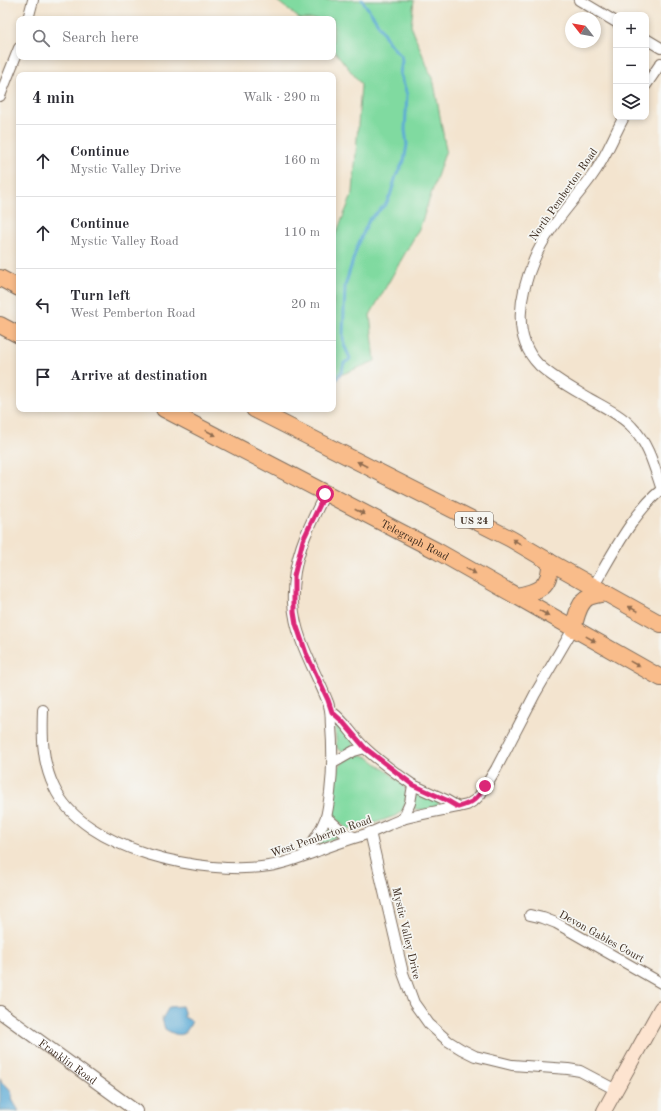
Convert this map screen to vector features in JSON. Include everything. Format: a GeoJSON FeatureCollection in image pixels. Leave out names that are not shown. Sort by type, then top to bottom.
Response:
{"type":"FeatureCollection","features":[{"type":"Feature","properties":{"kind":"highway"},"geometry":{"type":"LineString","coordinates":[[0,278],[16,286]]}},
{"type":"Feature","properties":{"kind":"highway"},"geometry":{"type":"LineString","coordinates":[[0,325],[16,333]]}},
{"type":"Feature","properties":{"kind":"highway","name":"Telegraph Road"},"geometry":{"type":"LineString","coordinates":[[178,412],[325,494],[437,551],[661,678]]}},
{"type":"Feature","properties":{"kind":"highway","name":"US 24"},"geometry":{"type":"LineString","coordinates":[[260,412],[511,539],[661,624]]}},
{"type":"Feature","properties":{"kind":"highway"},"geometry":{"type":"LineString","coordinates":[[516,596],[536,591],[544,585],[550,571],[550,562]]}},
{"type":"Feature","properties":{"kind":"highway"},"geometry":{"type":"LineString","coordinates":[[573,629],[578,611],[583,601],[600,590]]}},
{"type":"Feature","properties":{"kind":"main road"},"geometry":{"type":"LineString","coordinates":[[604,1111],[661,1008]]}},
{"type":"Feature","properties":{"kind":"street"},"geometry":{"type":"LineString","coordinates":[[29,16],[33,0]]}},
{"type":"Feature","properties":{"kind":"street"},"geometry":{"type":"LineString","coordinates":[[579,0],[613,20]]}},
{"type":"Feature","properties":{"kind":"street"},"geometry":{"type":"LineString","coordinates":[[649,41],[661,48]]}},
{"type":"Feature","properties":{"kind":"street"},"geometry":{"type":"LineString","coordinates":[[0,96],[16,56]]}},
{"type":"Feature","properties":{"kind":"street"},"geometry":{"type":"LineString","coordinates":[[647,84],[661,63]]}},
{"type":"Feature","properties":{"kind":"street","name":"North Pemberton Road"},"geometry":{"type":"LineString","coordinates":[[623,120],[601,163],[556,222],[538,251],[522,294],[520,307],[522,332],[528,351],[540,366],[562,382],[617,415],[632,427],[640,436],[650,456],[661,488]]}},
{"type":"Feature","properties":{"kind":"street"},"geometry":{"type":"LineString","coordinates":[[600,590],[618,544],[639,512],[661,488]]}},
{"type":"Feature","properties":{"kind":"street"},"geometry":{"type":"LineString","coordinates":[[304,856],[326,817],[333,763],[331,724],[332,712],[303,645],[296,624],[293,603],[294,576],[299,552],[325,494]]}},
{"type":"Feature","properties":{"kind":"street","name":"West Pemberton Road"},"geometry":{"type":"LineString","coordinates":[[43,710],[43,753],[54,788],[67,807],[85,824],[138,851],[182,863],[227,869],[271,866],[304,856],[403,819],[471,803],[480,795],[496,769],[535,694],[573,629]]}},
{"type":"Feature","properties":{"kind":"street"},"geometry":{"type":"LineString","coordinates":[[332,712],[342,721],[365,748],[413,785],[458,807]]}},
{"type":"Feature","properties":{"kind":"street"},"geometry":{"type":"LineString","coordinates":[[333,763],[354,751],[365,748]]}},
{"type":"Feature","properties":{"kind":"street"},"geometry":{"type":"LineString","coordinates":[[403,819],[410,803],[413,785]]}},
{"type":"Feature","properties":{"kind":"street"},"geometry":{"type":"LineString","coordinates":[[326,817],[344,833],[354,837]]}},
{"type":"Feature","properties":{"kind":"street","name":"Mystic Valley Drive"},"geometry":{"type":"LineString","coordinates":[[370,832],[406,983],[414,1003],[433,1028],[448,1041],[475,1056],[512,1065],[568,1068],[580,1071],[616,1090]]}},
{"type":"Feature","properties":{"kind":"street","name":"Devon Gables Court"},"geometry":{"type":"LineString","coordinates":[[530,915],[556,923],[661,983]]}},
{"type":"Feature","properties":{"kind":"street","name":"Franklin Road"},"geometry":{"type":"LineString","coordinates":[[0,1012],[136,1111]]}},
{"type":"Feature","properties":{"kind":"green space"},"geometry":{"type":"Polygon","coordinates":[[[276,0],[414,0],[411,26],[434,83],[446,150],[420,227],[370,315],[375,361],[336,377],[336,234],[353,193],[361,84],[336,53],[336,16],[296,16],[276,0]]]}},
{"type":"Feature","properties":{"kind":"green space"},"geometry":{"type":"Polygon","coordinates":[[[337,719],[354,743],[352,747],[342,751],[337,748],[334,721],[337,719]]]}},
{"type":"Feature","properties":{"kind":"green space"},"geometry":{"type":"Polygon","coordinates":[[[359,754],[368,757],[401,782],[406,790],[406,803],[402,811],[395,816],[355,830],[346,828],[342,825],[334,816],[331,808],[337,770],[346,760],[359,754]]]}},
{"type":"Feature","properties":{"kind":"green space"},"geometry":{"type":"Polygon","coordinates":[[[418,792],[438,800],[439,804],[422,810],[415,809],[412,807],[416,793],[418,792]]]}},
{"type":"Feature","properties":{"kind":"green space"},"geometry":{"type":"Polygon","coordinates":[[[326,827],[330,827],[336,833],[336,837],[321,845],[317,843],[326,827]]]}},
{"type":"Feature","properties":{"kind":"water"},"geometry":{"type":"Polygon","coordinates":[[[182,1006],[184,1017],[192,1021],[184,1033],[178,1035],[165,1029],[162,1019],[169,1007],[182,1006]]]}},
{"type":"Feature","properties":{"kind":"water"},"geometry":{"type":"Polygon","coordinates":[[[0,1077],[2,1083],[11,1091],[13,1101],[19,1111],[0,1111],[0,1077]]]}},
{"type":"Feature","properties":{"kind":"waterway"},"geometry":{"type":"LineString","coordinates":[[336,379],[342,371],[344,363],[350,358],[344,345],[343,337],[345,286],[357,247],[369,220],[386,204],[390,196],[396,176],[404,161],[407,145],[405,130],[407,94],[400,74],[402,61],[401,56],[389,43],[376,20],[362,0]]}},
{"type":"Feature","properties":{"kind":"route"},"geometry":{"type":"LineString","coordinates":[[325,494],[299,552],[294,576],[293,603],[296,624],[303,645],[332,712],[342,721],[359,742],[382,763],[413,785],[458,807],[467,805],[475,800],[485,786]]}}]}
